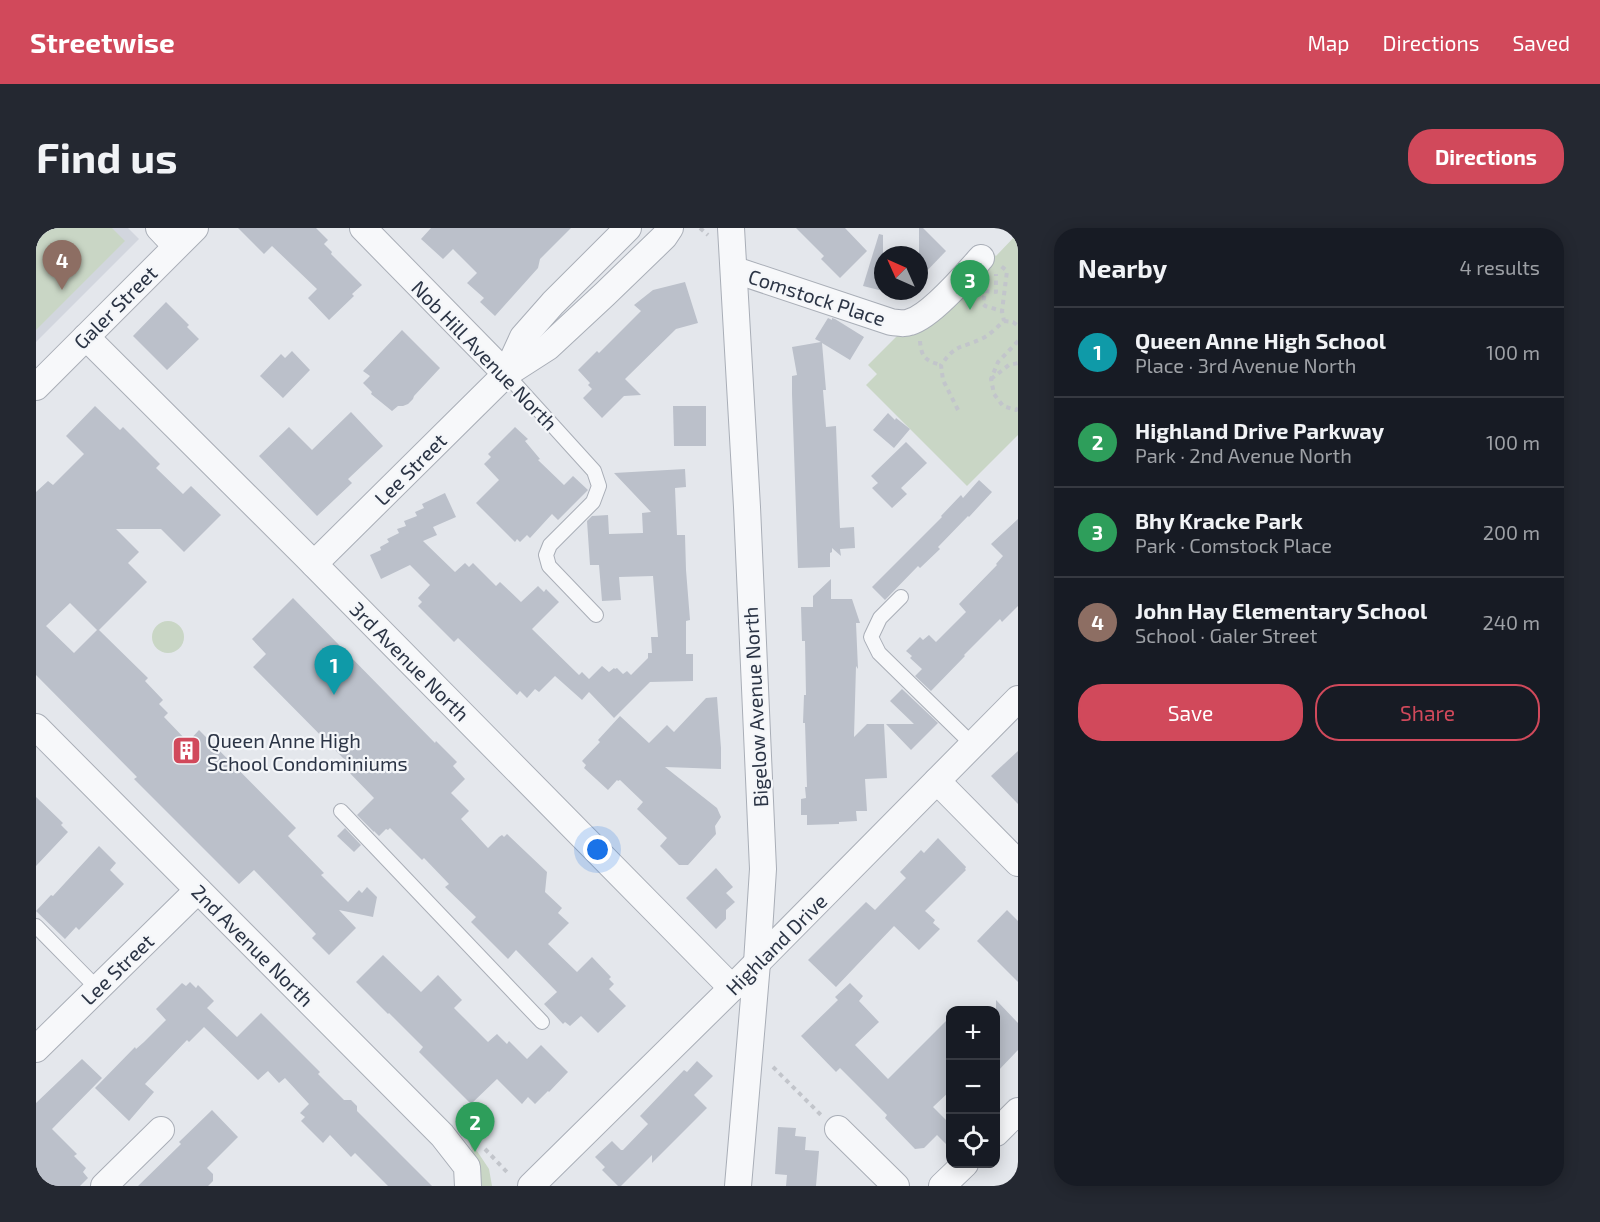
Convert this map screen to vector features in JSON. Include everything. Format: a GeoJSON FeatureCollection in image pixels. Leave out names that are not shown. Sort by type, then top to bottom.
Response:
{"type":"FeatureCollection","features":[{"type":"Feature","properties":{"kind":"street","name":"Galer Street"},"geometry":{"type":"LineString","coordinates":[[36,387],[86,337],[168,237],[195,228]]}},
{"type":"Feature","properties":{"kind":"street","name":"Nob Hill Avenue North"},"geometry":{"type":"LineString","coordinates":[[363,228],[506,374]]}},
{"type":"Feature","properties":{"kind":"street","name":"Lee Street"},"geometry":{"type":"LineString","coordinates":[[506,374],[523,337],[553,303],[628,228]]}},
{"type":"Feature","properties":{"kind":"street","name":"Lee Street"},"geometry":{"type":"LineString","coordinates":[[314,564],[506,374],[548,347],[664,237],[670,228]]}},
{"type":"Feature","properties":{"kind":"street","name":"Bigelow Avenue North"},"geometry":{"type":"LineString","coordinates":[[731,228],[735,270],[763,869],[738,1186]]}},
{"type":"Feature","properties":{"kind":"street"},"geometry":{"type":"LineString","coordinates":[[917,320],[959,283],[981,258]]}},
{"type":"Feature","properties":{"kind":"street","name":"Comstock Place"},"geometry":{"type":"LineString","coordinates":[[735,270],[891,322],[908,324],[917,320]]}},
{"type":"Feature","properties":{"kind":"street","name":"3rd Avenue North"},"geometry":{"type":"LineString","coordinates":[[86,337],[314,564],[732,988]]}},
{"type":"Feature","properties":{"kind":"street","name":"Highland Drive"},"geometry":{"type":"LineString","coordinates":[[531,1186],[732,988],[1018,699]]}},
{"type":"Feature","properties":{"kind":"street","name":"2nd Avenue North"},"geometry":{"type":"LineString","coordinates":[[36,727],[473,1166]]}},
{"type":"Feature","properties":{"kind":"street"},"geometry":{"type":"LineString","coordinates":[[937,782],[1018,863]]}},
{"type":"Feature","properties":{"kind":"street","name":"Lee Street"},"geometry":{"type":"LineString","coordinates":[[36,1049],[198,890]]}},
{"type":"Feature","properties":{"kind":"street"},"geometry":{"type":"LineString","coordinates":[[1000,1129],[1018,1111]]}},
{"type":"Feature","properties":{"kind":"street"},"geometry":{"type":"LineString","coordinates":[[833,1125],[896,1186]]}},
{"type":"Feature","properties":{"kind":"street"},"geometry":{"type":"LineString","coordinates":[[104,1186],[161,1130]]}},
{"type":"Feature","properties":{"kind":"street"},"geometry":{"type":"LineString","coordinates":[[942,1186],[961,1168]]}},
{"type":"Feature","properties":{"kind":"lane","name":"Nob Hill Avenue North"},"geometry":{"type":"LineString","coordinates":[[506,374],[594,471],[599,486],[593,502],[550,545],[546,555],[549,566],[596,615]]}},
{"type":"Feature","properties":{"kind":"lane"},"geometry":{"type":"LineString","coordinates":[[901,597],[880,618],[871,636],[879,653],[973,745]]}},
{"type":"Feature","properties":{"kind":"lane"},"geometry":{"type":"LineString","coordinates":[[341,811],[542,1022]]}},
{"type":"Feature","properties":{"kind":"lane"},"geometry":{"type":"LineString","coordinates":[[36,926],[97,988]]}},
{"type":"Feature","properties":{"kind":"path"},"geometry":{"type":"LineString","coordinates":[[981,258],[992,257],[1007,271],[1002,311],[1004,321]]}},
{"type":"Feature","properties":{"kind":"path"},"geometry":{"type":"LineString","coordinates":[[984,297],[985,306],[1002,311]]}},
{"type":"Feature","properties":{"kind":"path"},"geometry":{"type":"LineString","coordinates":[[917,320],[924,358],[941,364]]}},
{"type":"Feature","properties":{"kind":"path"},"geometry":{"type":"LineString","coordinates":[[958,410],[943,380],[941,364],[949,353],[959,346],[982,339],[1004,321],[1013,322],[1018,326]]}},
{"type":"Feature","properties":{"kind":"path"},"geometry":{"type":"LineString","coordinates":[[1018,340],[998,362],[991,379],[994,394],[1003,406],[1016,410],[1018,408]]}},
{"type":"Feature","properties":{"kind":"path"},"geometry":{"type":"LineString","coordinates":[[991,379],[1009,365],[1018,363]]}},
{"type":"Feature","properties":{"kind":"path"},"geometry":{"type":"LineString","coordinates":[[773,1066],[833,1125]]}},
{"type":"Feature","properties":{"kind":"path"},"geometry":{"type":"LineString","coordinates":[[473,1166],[507,1172]]}},
{"type":"Feature","properties":{"kind":"shaded area"},"geometry":{"type":"Polygon","coordinates":[[[36,228],[128,228],[139,239],[36,342],[36,228]]]}},
{"type":"Feature","properties":{"kind":"green space"},"geometry":{"type":"Polygon","coordinates":[[[36,228],[112,228],[125,241],[36,330],[36,228]]]}},
{"type":"Feature","properties":{"kind":"green space"},"geometry":{"type":"Polygon","coordinates":[[[1018,233],[1018,435],[967,486],[866,385],[877,374],[868,365],[986,247],[996,256],[1018,233]]]}},
{"type":"Feature","properties":{"kind":"green space"},"geometry":{"type":"Polygon","coordinates":[[[168,621],[179,626],[184,637],[179,648],[168,653],[157,648],[152,637],[157,626],[168,621]]]}},
{"type":"Feature","properties":{"kind":"green space"},"geometry":{"type":"Polygon","coordinates":[[[469,1139],[489,1169],[492,1186],[475,1186],[476,1165],[469,1139]]]}},
{"type":"Feature","properties":{"kind":"building"},"geometry":{"type":"Polygon","coordinates":[[[238,228],[316,228],[328,240],[324,244],[332,252],[331,254],[362,285],[329,320],[308,298],[317,289],[272,246],[264,254],[238,228]]]}},
{"type":"Feature","properties":{"kind":"building"},"geometry":{"type":"Polygon","coordinates":[[[431,228],[571,228],[540,259],[538,268],[495,316],[480,302],[484,298],[467,283],[477,273],[453,249],[443,259],[421,239],[431,228]]]}},
{"type":"Feature","properties":{"kind":"building"},"geometry":{"type":"Polygon","coordinates":[[[796,228],[845,228],[867,251],[840,278],[821,259],[824,256],[796,228]]]}},
{"type":"Feature","properties":{"kind":"building"},"geometry":{"type":"Polygon","coordinates":[[[919,228],[923,228],[946,251],[928,270],[928,246],[919,246],[919,228]]]}},
{"type":"Feature","properties":{"kind":"building"},"geometry":{"type":"Polygon","coordinates":[[[879,234],[883,235],[883,246],[875,246],[879,234]]]}},
{"type":"Feature","properties":{"kind":"building"},"geometry":{"type":"Polygon","coordinates":[[[874,250],[874,289],[863,286],[874,250]]]}},
{"type":"Feature","properties":{"kind":"building"},"geometry":{"type":"Polygon","coordinates":[[[685,282],[698,323],[676,329],[625,379],[641,395],[624,396],[602,418],[583,398],[592,389],[588,385],[590,383],[578,370],[597,351],[599,353],[641,311],[634,305],[653,290],[685,282]]]}},
{"type":"Feature","properties":{"kind":"building"},"geometry":{"type":"Polygon","coordinates":[[[166,302],[189,325],[187,327],[199,339],[167,370],[133,336],[166,302]]]}},
{"type":"Feature","properties":{"kind":"building"},"geometry":{"type":"Polygon","coordinates":[[[828,318],[835,319],[864,337],[850,360],[822,343],[826,427],[836,426],[840,528],[854,527],[855,548],[840,549],[841,556],[832,548],[830,567],[798,568],[792,394],[792,376],[797,375],[792,347],[821,342],[815,339],[828,318]]]}},
{"type":"Feature","properties":{"kind":"building"},"geometry":{"type":"Polygon","coordinates":[[[402,330],[440,368],[408,404],[398,406],[392,411],[371,394],[372,392],[363,383],[370,376],[363,371],[402,330]]]}},
{"type":"Feature","properties":{"kind":"building"},"geometry":{"type":"Polygon","coordinates":[[[292,351],[310,370],[283,398],[260,376],[281,354],[285,358],[292,351]]]}},
{"type":"Feature","properties":{"kind":"building"},"geometry":{"type":"Polygon","coordinates":[[[95,406],[120,430],[123,427],[160,464],[156,468],[183,494],[191,486],[221,515],[184,552],[161,529],[116,529],[139,552],[128,563],[147,582],[99,630],[148,678],[145,681],[163,700],[159,704],[168,713],[164,717],[188,742],[199,730],[296,828],[288,836],[324,873],[321,875],[348,902],[359,890],[362,893],[367,887],[377,897],[373,917],[339,910],[356,928],[329,955],[312,938],[316,934],[254,870],[239,884],[134,779],[137,777],[36,675],[36,492],[48,481],[53,485],[84,454],[66,436],[95,406]],[[70,603],[46,626],[74,653],[97,630],[70,603]]]}},
{"type":"Feature","properties":{"kind":"building"},"geometry":{"type":"Polygon","coordinates":[[[673,406],[706,406],[706,446],[674,446],[673,406]]]}},
{"type":"Feature","properties":{"kind":"building"},"geometry":{"type":"Polygon","coordinates":[[[351,412],[383,446],[348,479],[352,483],[317,516],[259,456],[289,427],[312,450],[351,412]]]}},
{"type":"Feature","properties":{"kind":"building"},"geometry":{"type":"Polygon","coordinates":[[[888,413],[910,429],[894,448],[873,430],[888,413]]]}},
{"type":"Feature","properties":{"kind":"building"},"geometry":{"type":"Polygon","coordinates":[[[515,427],[528,439],[525,441],[540,459],[538,460],[564,485],[573,476],[588,490],[558,520],[552,514],[530,538],[527,535],[520,542],[517,539],[515,542],[476,503],[499,480],[484,464],[491,457],[488,454],[515,427]]]}},
{"type":"Feature","properties":{"kind":"building"},"geometry":{"type":"Polygon","coordinates":[[[906,442],[927,463],[901,488],[907,494],[892,508],[872,488],[878,483],[871,476],[906,442]]]}},
{"type":"Feature","properties":{"kind":"building"},"geometry":{"type":"Polygon","coordinates":[[[685,469],[686,487],[675,488],[677,535],[685,535],[690,620],[686,621],[686,654],[693,654],[693,681],[650,682],[614,718],[589,692],[582,700],[555,676],[539,692],[535,689],[527,698],[520,691],[517,695],[458,638],[454,642],[418,606],[422,602],[418,598],[430,585],[410,565],[381,579],[370,555],[381,550],[380,547],[389,542],[387,539],[399,533],[397,529],[406,526],[404,521],[417,516],[415,512],[424,508],[422,504],[445,493],[456,517],[433,527],[437,535],[423,541],[455,572],[465,563],[469,567],[473,563],[496,586],[500,582],[521,602],[538,586],[544,592],[546,589],[559,602],[532,629],[579,675],[582,672],[589,679],[602,666],[609,672],[617,668],[623,674],[627,671],[631,675],[648,658],[648,653],[652,653],[651,637],[658,637],[653,576],[619,577],[621,600],[602,601],[599,565],[590,565],[587,521],[592,516],[608,515],[609,534],[643,533],[642,513],[651,512],[614,473],[685,469]]]}},
{"type":"Feature","properties":{"kind":"building"},"geometry":{"type":"Polygon","coordinates":[[[979,480],[992,492],[938,547],[940,549],[920,568],[918,566],[885,600],[872,587],[961,495],[963,498],[979,480]]]}},
{"type":"Feature","properties":{"kind":"building"},"geometry":{"type":"Polygon","coordinates":[[[1018,519],[1018,606],[1002,622],[1000,619],[931,691],[915,676],[922,669],[906,651],[920,637],[923,640],[929,635],[936,642],[966,612],[959,604],[1003,556],[991,544],[1018,519]]]}},
{"type":"Feature","properties":{"kind":"building"},"geometry":{"type":"Polygon","coordinates":[[[831,579],[831,599],[852,599],[860,623],[856,623],[858,669],[856,666],[854,737],[867,724],[884,724],[887,778],[865,779],[867,811],[856,811],[857,821],[807,825],[807,815],[801,815],[801,799],[806,798],[805,787],[807,787],[805,723],[803,723],[804,695],[806,695],[805,641],[802,641],[801,607],[813,607],[813,596],[831,579]]]}},
{"type":"Feature","properties":{"kind":"building"},"geometry":{"type":"Polygon","coordinates":[[[293,598],[435,743],[436,741],[457,762],[453,766],[465,779],[451,793],[469,811],[461,819],[488,848],[499,837],[507,834],[547,872],[545,892],[562,908],[558,913],[569,923],[548,944],[577,972],[592,957],[611,977],[609,979],[614,984],[609,989],[626,1006],[598,1033],[581,1016],[570,1026],[565,1022],[563,1024],[544,1004],[557,992],[516,950],[508,959],[471,922],[476,917],[445,887],[449,884],[424,858],[422,860],[390,828],[379,836],[357,815],[374,798],[342,765],[346,761],[253,667],[266,654],[252,639],[293,598]]]}},
{"type":"Feature","properties":{"kind":"building"},"geometry":{"type":"Polygon","coordinates":[[[902,689],[938,723],[911,750],[886,724],[914,724],[890,701],[902,689]]]}},
{"type":"Feature","properties":{"kind":"building"},"geometry":{"type":"Polygon","coordinates":[[[717,697],[721,769],[665,767],[717,808],[721,817],[715,826],[716,834],[688,865],[679,865],[660,846],[667,838],[637,809],[643,802],[620,780],[617,780],[608,790],[584,768],[586,765],[582,761],[620,716],[649,743],[667,725],[674,732],[706,698],[717,697]]]}},
{"type":"Feature","properties":{"kind":"building"},"geometry":{"type":"Polygon","coordinates":[[[1018,751],[1018,804],[991,776],[1018,751]]]}},
{"type":"Feature","properties":{"kind":"building"},"geometry":{"type":"Polygon","coordinates":[[[36,797],[63,823],[61,825],[68,832],[36,866],[36,797]]]}},
{"type":"Feature","properties":{"kind":"building"},"geometry":{"type":"Polygon","coordinates":[[[345,828],[361,845],[354,852],[337,836],[345,828]]]}},
{"type":"Feature","properties":{"kind":"building"},"geometry":{"type":"Polygon","coordinates":[[[938,838],[966,867],[966,870],[925,911],[935,920],[933,923],[940,929],[919,950],[894,926],[836,987],[808,960],[866,902],[875,910],[906,878],[900,872],[921,850],[924,853],[938,838]]]}},
{"type":"Feature","properties":{"kind":"building"},"geometry":{"type":"Polygon","coordinates":[[[99,846],[116,863],[110,870],[124,884],[79,930],[76,927],[65,939],[36,911],[99,846]]]}},
{"type":"Feature","properties":{"kind":"building"},"geometry":{"type":"Polygon","coordinates":[[[716,868],[733,887],[726,893],[735,902],[726,910],[726,919],[716,929],[686,898],[716,868]]]}},
{"type":"Feature","properties":{"kind":"building"},"geometry":{"type":"Polygon","coordinates":[[[1007,910],[1018,921],[1018,982],[977,941],[1007,910]]]}},
{"type":"Feature","properties":{"kind":"building"},"geometry":{"type":"Polygon","coordinates":[[[383,955],[421,992],[438,975],[462,1000],[454,1008],[488,1042],[497,1034],[507,1044],[509,1041],[527,1059],[541,1045],[568,1072],[535,1104],[528,1097],[522,1104],[497,1079],[471,1104],[419,1052],[423,1047],[356,982],[383,955]]]}},
{"type":"Feature","properties":{"kind":"building"},"geometry":{"type":"Polygon","coordinates":[[[190,982],[196,988],[198,985],[214,1001],[207,1008],[237,1037],[261,1013],[320,1072],[318,1074],[344,1100],[351,1100],[357,1106],[357,1111],[432,1186],[388,1186],[355,1153],[351,1157],[330,1135],[323,1143],[301,1121],[305,1117],[300,1113],[309,1104],[285,1078],[279,1083],[268,1071],[258,1080],[204,1027],[189,1042],[187,1040],[145,1084],[154,1092],[129,1121],[95,1088],[135,1047],[136,1049],[166,1020],[156,1009],[182,983],[186,986],[190,982]]]}},
{"type":"Feature","properties":{"kind":"building"},"geometry":{"type":"Polygon","coordinates":[[[850,983],[863,996],[859,1001],[879,1022],[855,1045],[888,1079],[946,1021],[946,1095],[933,1107],[946,1120],[946,1144],[937,1135],[924,1148],[915,1149],[885,1118],[887,1115],[840,1068],[836,1072],[801,1036],[838,1000],[835,997],[850,983]]]}},
{"type":"Feature","properties":{"kind":"building"},"geometry":{"type":"Polygon","coordinates":[[[996,1000],[1018,1023],[1018,1050],[1000,1069],[1000,1006],[996,1006],[996,1000]]]}},
{"type":"Feature","properties":{"kind":"building"},"geometry":{"type":"Polygon","coordinates":[[[82,1059],[102,1078],[52,1129],[77,1154],[74,1156],[86,1168],[83,1172],[88,1178],[80,1186],[36,1186],[36,1103],[82,1059]]]}},
{"type":"Feature","properties":{"kind":"building"},"geometry":{"type":"Polygon","coordinates":[[[697,1061],[713,1076],[694,1095],[707,1108],[652,1163],[652,1155],[621,1186],[618,1186],[602,1170],[605,1167],[595,1157],[612,1141],[623,1150],[648,1124],[640,1116],[684,1070],[687,1072],[697,1061]]]}},
{"type":"Feature","properties":{"kind":"building"},"geometry":{"type":"Polygon","coordinates":[[[212,1110],[238,1137],[207,1168],[213,1174],[213,1181],[208,1186],[138,1186],[181,1144],[179,1142],[212,1110]]]}},
{"type":"Feature","properties":{"kind":"building"},"geometry":{"type":"Polygon","coordinates":[[[778,1127],[796,1128],[795,1136],[806,1137],[805,1150],[819,1151],[816,1186],[786,1186],[787,1175],[775,1174],[778,1127]]]}},
{"type":"Feature","properties":{"kind":"place","name":"John Hay Elementary School"},"geometry":{"type":"Point","coordinates":[62,290]}},
{"type":"Feature","properties":{"kind":"place","name":"Bhy Kracke Park"},"geometry":{"type":"Point","coordinates":[970,310]}},
{"type":"Feature","properties":{"kind":"place","name":"Queen Anne High School"},"geometry":{"type":"Point","coordinates":[334,695]}},
{"type":"Feature","properties":{"kind":"place","name":"Queen Anne High School Condominiums"},"geometry":{"type":"Point","coordinates":[186,751]}},
{"type":"Feature","properties":{"kind":"place","name":"Highland Drive Parkway"},"geometry":{"type":"Point","coordinates":[475,1152]}}]}
